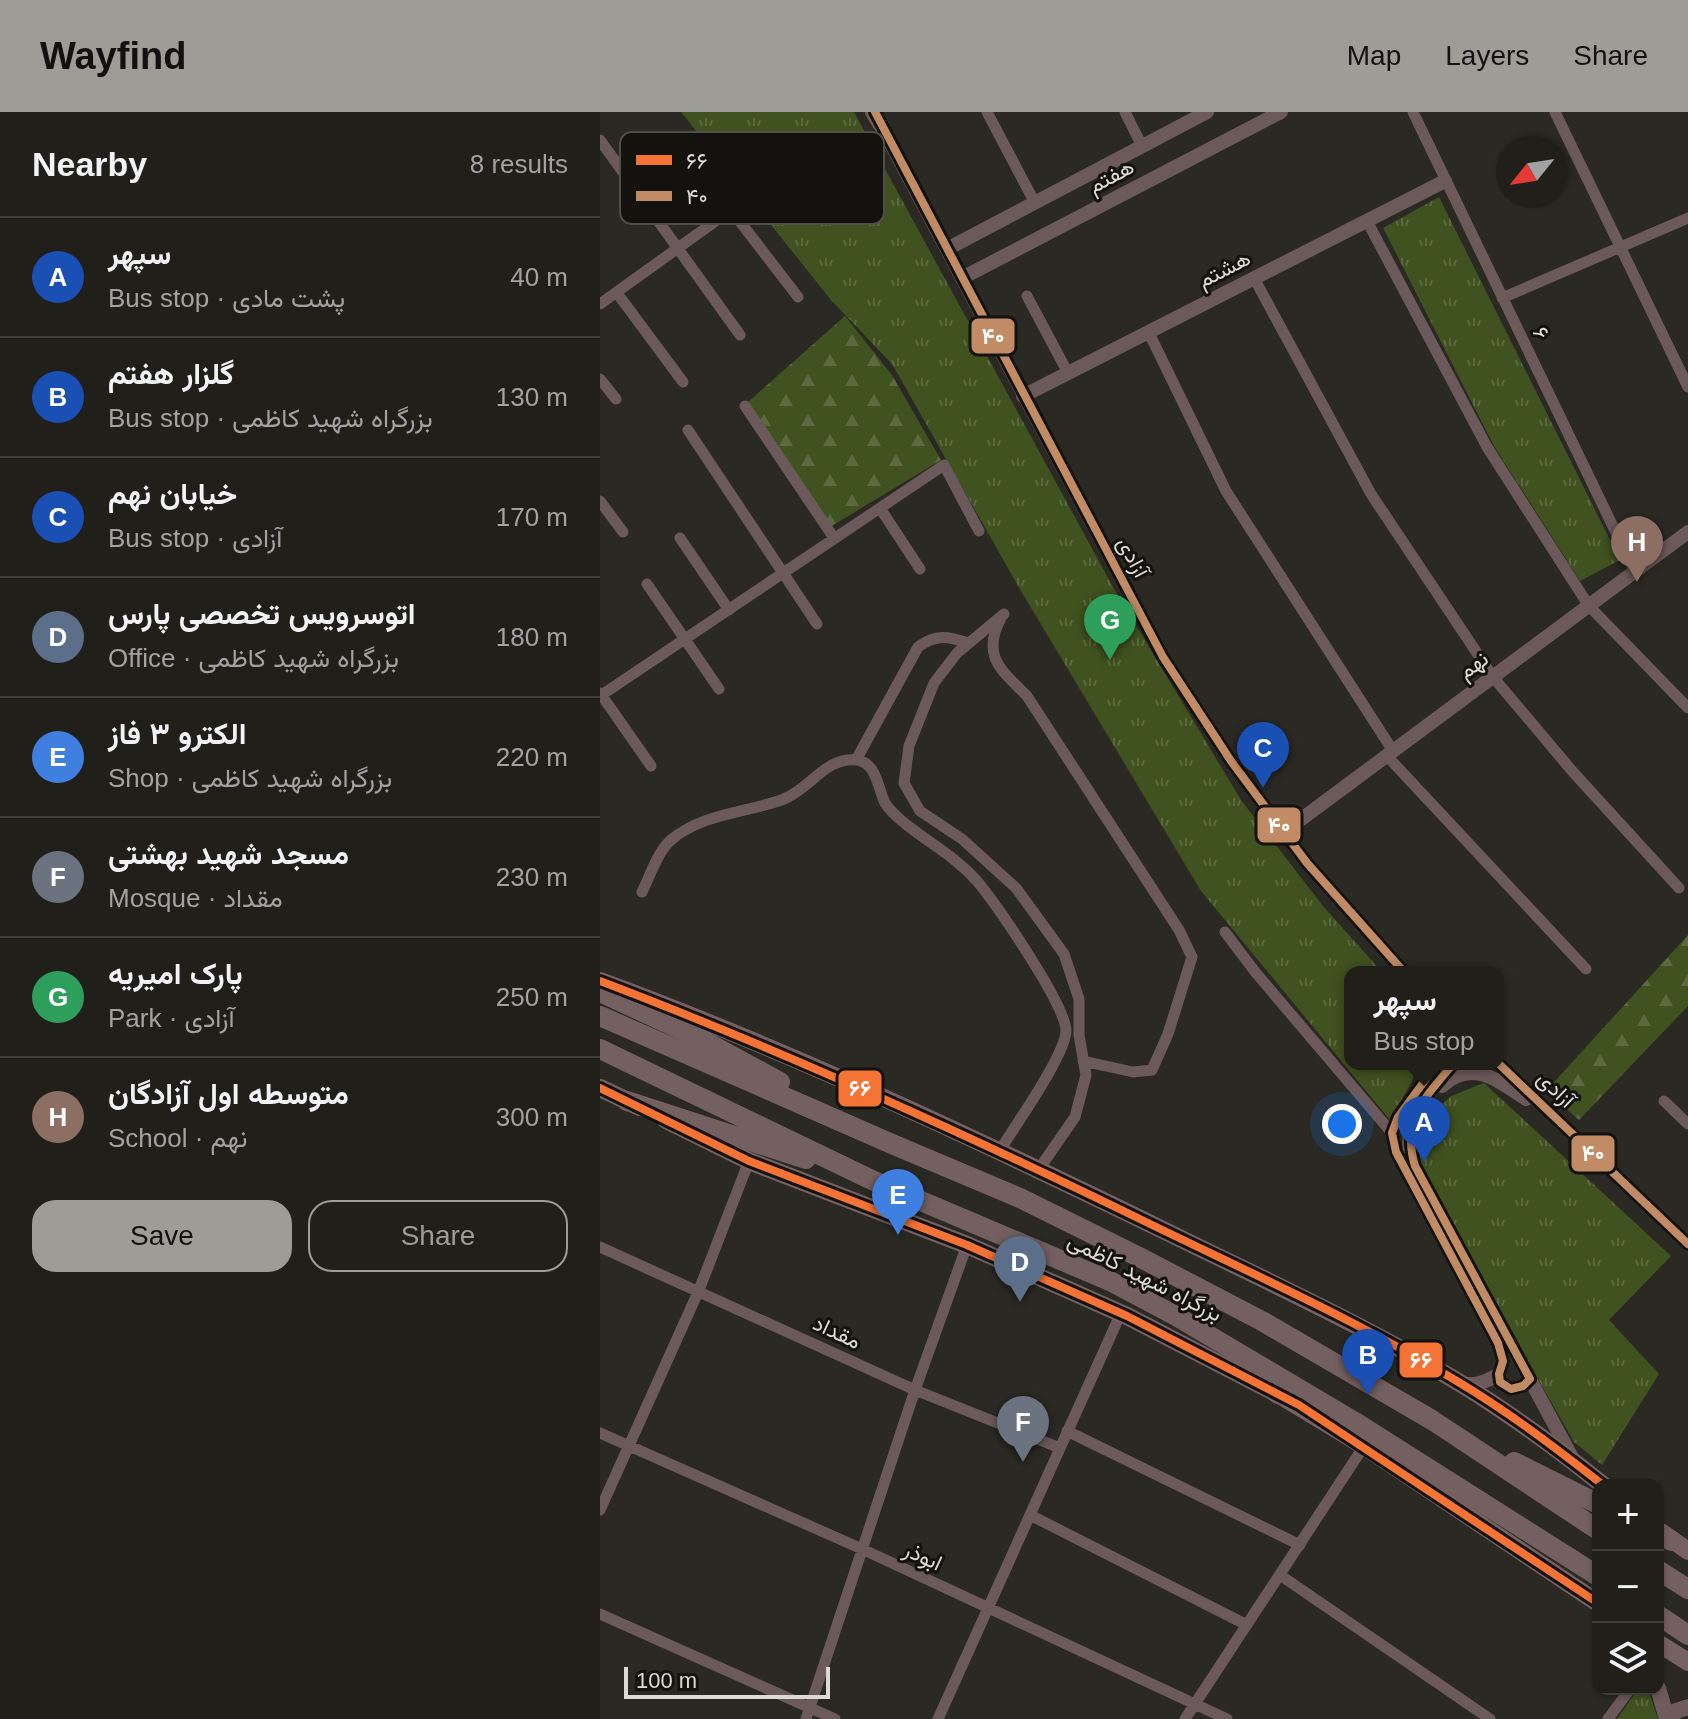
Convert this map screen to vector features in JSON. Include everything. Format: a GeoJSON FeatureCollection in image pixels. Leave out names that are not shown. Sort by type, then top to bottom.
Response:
{"type":"FeatureCollection","features":[{"type":"Feature","properties":{"kind":"highway"},"geometry":{"type":"LineString","coordinates":[[600,992],[699,1038],[892,1144]]}},
{"type":"Feature","properties":{"kind":"highway","name":"بزرگراه شهید کاظمی"},"geometry":{"type":"LineString","coordinates":[[600,1016],[1020,1198],[1154,1265],[1262,1321],[1432,1420],[1592,1526]]}},
{"type":"Feature","properties":{"kind":"highway","name":"بزرگراه شهید کاظمی"},"geometry":{"type":"LineString","coordinates":[[600,1049],[874,1181],[1110,1281],[1176,1316],[1355,1422],[1592,1572]]}},
{"type":"Feature","properties":{"kind":"highway"},"geometry":{"type":"LineString","coordinates":[[627,1101],[874,1181]]}},
{"type":"Feature","properties":{"kind":"highway"},"geometry":{"type":"LineString","coordinates":[[1176,1316],[1278,1394]]}},
{"type":"Feature","properties":{"kind":"highway"},"geometry":{"type":"LineString","coordinates":[[1432,1420],[1592,1501]]}},
{"type":"Feature","properties":{"kind":"highway"},"geometry":{"type":"LineString","coordinates":[[1664,1574],[1688,1589]]}},
{"type":"Feature","properties":{"kind":"highway"},"geometry":{"type":"LineString","coordinates":[[1664,1619],[1688,1635]]}},
{"type":"Feature","properties":{"kind":"main road"},"geometry":{"type":"LineString","coordinates":[[600,981],[705,1020],[1039,1169],[1312,1303],[1461,1383],[1595,1479]]}},
{"type":"Feature","properties":{"kind":"main road","name":"بزرگراه شهید کاظمی"},"geometry":{"type":"LineString","coordinates":[[600,1088],[749,1161],[967,1245],[1121,1313],[1278,1394],[1364,1446],[1592,1599]]}},
{"type":"Feature","properties":{"kind":"main road"},"geometry":{"type":"LineString","coordinates":[[1664,1647],[1688,1662]]}},
{"type":"Feature","properties":{"kind":"main road"},"geometry":{"type":"LineString","coordinates":[[1660,1695],[1669,1719],[1676,1711],[1688,1707]]}},
{"type":"Feature","properties":{"kind":"street"},"geometry":{"type":"LineString","coordinates":[[987,112],[1035,203]]}},
{"type":"Feature","properties":{"kind":"street"},"geometry":{"type":"LineString","coordinates":[[1125,112],[1142,146]]}},
{"type":"Feature","properties":{"kind":"street","name":"هفتم"},"geometry":{"type":"LineString","coordinates":[[947,249],[1207,112]]}},
{"type":"Feature","properties":{"kind":"street","name":"۶"},"geometry":{"type":"LineString","coordinates":[[1413,112],[1635,572]]}},
{"type":"Feature","properties":{"kind":"street"},"geometry":{"type":"LineString","coordinates":[[1555,112],[1688,387]]}},
{"type":"Feature","properties":{"kind":"street","name":"هفتم"},"geometry":{"type":"LineString","coordinates":[[962,278],[1274,114]]}},
{"type":"Feature","properties":{"kind":"street","name":"آزادی"},"geometry":{"type":"LineString","coordinates":[[876,116],[1163,657],[1231,761],[1307,863],[1396,966]]}},
{"type":"Feature","properties":{"kind":"street"},"geometry":{"type":"LineString","coordinates":[[600,140],[620,168]]}},
{"type":"Feature","properties":{"kind":"street","name":"هشتم"},"geometry":{"type":"LineString","coordinates":[[1023,396],[1445,181]]}},
{"type":"Feature","properties":{"kind":"street"},"geometry":{"type":"LineString","coordinates":[[1502,298],[1688,218]]}},
{"type":"Feature","properties":{"kind":"street"},"geometry":{"type":"LineString","coordinates":[[1367,221],[1487,447],[1589,606],[1688,708]]}},
{"type":"Feature","properties":{"kind":"street"},"geometry":{"type":"LineString","coordinates":[[660,224],[740,335]]}},
{"type":"Feature","properties":{"kind":"street"},"geometry":{"type":"LineString","coordinates":[[600,304],[712,224]]}},
{"type":"Feature","properties":{"kind":"street"},"geometry":{"type":"LineString","coordinates":[[742,224],[798,297]]}},
{"type":"Feature","properties":{"kind":"street"},"geometry":{"type":"LineString","coordinates":[[1254,278],[1371,494],[1493,677],[1573,772],[1679,888]]}},
{"type":"Feature","properties":{"kind":"street"},"geometry":{"type":"LineString","coordinates":[[617,293],[683,382]]}},
{"type":"Feature","properties":{"kind":"street"},"geometry":{"type":"LineString","coordinates":[[1027,296],[1068,373]]}},
{"type":"Feature","properties":{"kind":"street"},"geometry":{"type":"LineString","coordinates":[[1149,333],[1226,491],[1390,754],[1586,969]]}},
{"type":"Feature","properties":{"kind":"street"},"geometry":{"type":"LineString","coordinates":[[600,379],[616,399]]}},
{"type":"Feature","properties":{"kind":"street"},"geometry":{"type":"LineString","coordinates":[[745,406],[834,538]]}},
{"type":"Feature","properties":{"kind":"street"},"geometry":{"type":"LineString","coordinates":[[688,430],[817,624]]}},
{"type":"Feature","properties":{"kind":"street"},"geometry":{"type":"LineString","coordinates":[[651,766],[600,694],[944,465],[979,531]]}},
{"type":"Feature","properties":{"kind":"street"},"geometry":{"type":"LineString","coordinates":[[600,501],[604,515],[623,532]]}},
{"type":"Feature","properties":{"kind":"street"},"geometry":{"type":"LineString","coordinates":[[880,508],[920,569]]}},
{"type":"Feature","properties":{"kind":"street","name":"نهم"},"geometry":{"type":"LineString","coordinates":[[1284,832],[1688,532]]}},
{"type":"Feature","properties":{"kind":"street"},"geometry":{"type":"LineString","coordinates":[[680,538],[729,610]]}},
{"type":"Feature","properties":{"kind":"street"},"geometry":{"type":"LineString","coordinates":[[647,584],[719,689]]}},
{"type":"Feature","properties":{"kind":"street"},"geometry":{"type":"LineString","coordinates":[[1039,1169],[1075,1117],[1086,1075],[1083,1061],[1079,1035],[1079,999],[1064,954],[1016,888],[962,839],[920,811],[904,783],[909,746],[934,683],[957,653],[1004,614],[993,633],[992,654],[1004,673],[1027,696],[1179,930],[1192,957],[1168,1034],[1152,1070],[1133,1072],[1083,1061]]}},
{"type":"Feature","properties":{"kind":"street"},"geometry":{"type":"LineString","coordinates":[[856,760],[918,647],[928,640],[947,635],[968,643]]}},
{"type":"Feature","properties":{"kind":"street"},"geometry":{"type":"LineString","coordinates":[[642,892],[668,842],[689,827],[783,800],[837,762],[856,760],[866,763],[875,774],[886,805],[901,821],[942,849],[977,882],[1054,993],[1066,1026],[1066,1035],[1053,1064],[999,1152]]}},
{"type":"Feature","properties":{"kind":"street"},"geometry":{"type":"LineString","coordinates":[[1225,932],[1392,1133],[1406,1174],[1498,1343],[1503,1361],[1500,1382],[1511,1389],[1523,1386],[1530,1379]]}},
{"type":"Feature","properties":{"kind":"street","name":"آزادی"},"geometry":{"type":"LineString","coordinates":[[1504,1069],[1688,1244]]}},
{"type":"Feature","properties":{"kind":"street"},"geometry":{"type":"LineString","coordinates":[[1392,1133],[1398,1117],[1431,1070]]}},
{"type":"Feature","properties":{"kind":"street"},"geometry":{"type":"LineString","coordinates":[[1449,1070],[1422,1106],[1410,1129],[1415,1166],[1575,1463]]}},
{"type":"Feature","properties":{"kind":"street"},"geometry":{"type":"LineString","coordinates":[[1422,1106],[1449,1079],[1466,1072],[1487,1075],[1551,1115]]}},
{"type":"Feature","properties":{"kind":"street"},"geometry":{"type":"LineString","coordinates":[[1664,1101],[1688,1124]]}},
{"type":"Feature","properties":{"kind":"street"},"geometry":{"type":"LineString","coordinates":[[1392,1133],[1409,1139]]}},
{"type":"Feature","properties":{"kind":"street"},"geometry":{"type":"LineString","coordinates":[[600,1510],[699,1290],[749,1161]]}},
{"type":"Feature","properties":{"kind":"street"},"geometry":{"type":"LineString","coordinates":[[806,1719],[915,1390],[967,1245]]}},
{"type":"Feature","properties":{"kind":"street","name":"مقداد"},"geometry":{"type":"LineString","coordinates":[[600,1247],[915,1390],[1060,1448]]}},
{"type":"Feature","properties":{"kind":"street"},"geometry":{"type":"LineString","coordinates":[[938,1719],[1121,1313]]}},
{"type":"Feature","properties":{"kind":"street"},"geometry":{"type":"LineString","coordinates":[[1461,1383],[1474,1385],[1487,1382],[1499,1374]]}},
{"type":"Feature","properties":{"kind":"street"},"geometry":{"type":"LineString","coordinates":[[1067,1431],[1300,1545]]}},
{"type":"Feature","properties":{"kind":"street","name":"ابوذر"},"geometry":{"type":"LineString","coordinates":[[600,1433],[862,1549],[1227,1719]]}},
{"type":"Feature","properties":{"kind":"street"},"geometry":{"type":"LineString","coordinates":[[1185,1719],[1364,1446]]}},
{"type":"Feature","properties":{"kind":"street"},"geometry":{"type":"LineString","coordinates":[[1030,1515],[1247,1625]]}},
{"type":"Feature","properties":{"kind":"street"},"geometry":{"type":"LineString","coordinates":[[1280,1575],[1490,1719]]}},
{"type":"Feature","properties":{"kind":"street"},"geometry":{"type":"LineString","coordinates":[[600,1614],[835,1719]]}},
{"type":"Feature","properties":{"kind":"street"},"geometry":{"type":"LineString","coordinates":[[1608,1719],[1626,1695]]}},
{"type":"Feature","properties":{"kind":"green space"},"geometry":{"type":"Polygon","coordinates":[[[681,112],[854,112],[865,132],[697,132],[681,112]]]}},
{"type":"Feature","properties":{"kind":"green space"},"geometry":{"type":"Polygon","coordinates":[[[884,167],[1113,587],[1241,800],[1323,906],[1377,966],[1344,966],[1344,1064],[1201,891],[1021,591],[892,364],[831,300],[770,224],[884,224],[884,167]]]}},
{"type":"Feature","properties":{"kind":"green space"},"geometry":{"type":"Polygon","coordinates":[[[1439,197],[1620,560],[1580,581],[1494,446],[1383,228],[1439,197]]]}},
{"type":"Feature","properties":{"kind":"green space"},"geometry":{"type":"Polygon","coordinates":[[[845,316],[892,375],[941,460],[830,527],[748,402],[845,316]]]}},
{"type":"Feature","properties":{"kind":"green space"},"geometry":{"type":"Polygon","coordinates":[[[1688,935],[1688,1006],[1579,1120],[1546,1091],[1688,935]]]}},
{"type":"Feature","properties":{"kind":"green space"},"geometry":{"type":"Polygon","coordinates":[[[1349,1070],[1416,1070],[1390,1120],[1349,1070]]]}},
{"type":"Feature","properties":{"kind":"green space"},"geometry":{"type":"Polygon","coordinates":[[[1484,1083],[1671,1256],[1609,1320],[1659,1374],[1602,1465],[1574,1442],[1505,1321],[1417,1155],[1423,1122],[1451,1096],[1484,1083]]]}},
{"type":"Feature","properties":{"kind":"green space"},"geometry":{"type":"Polygon","coordinates":[[[1634,1695],[1650,1695],[1658,1719],[1617,1719],[1634,1695]]]}},
{"type":"Feature","properties":{"kind":"transit line","name":"۴۰"},"geometry":{"type":"LineString","coordinates":[[875,112],[1163,657],[1231,761],[1307,863],[1399,966]]}},
{"type":"Feature","properties":{"kind":"transit line","name":"۶۶"},"geometry":{"type":"LineString","coordinates":[[600,981],[739,1036],[877,1096],[1306,1299],[1384,1339],[1479,1395],[1595,1479]]}},
{"type":"Feature","properties":{"kind":"transit line","name":"۴۰"},"geometry":{"type":"LineString","coordinates":[[1504,1069],[1688,1244]]}},
{"type":"Feature","properties":{"kind":"transit line","name":"۴۰"},"geometry":{"type":"LineString","coordinates":[[1433,1070],[1398,1117],[1392,1133],[1396,1152],[1498,1343],[1503,1361],[1500,1382],[1511,1389],[1523,1386],[1530,1379],[1415,1166],[1411,1150],[1413,1122],[1418,1110],[1448,1070]]}},
{"type":"Feature","properties":{"kind":"transit line","name":"۶۶"},"geometry":{"type":"LineString","coordinates":[[600,1088],[749,1161],[967,1245],[1127,1316],[1299,1405],[1592,1599]]}},
{"type":"Feature","properties":{"kind":"place","name":"متوسطه اول آزادگان"},"geometry":{"type":"Point","coordinates":[1637,582]}},
{"type":"Feature","properties":{"kind":"place","name":"پارک امیریه"},"geometry":{"type":"Point","coordinates":[1110,660]}},
{"type":"Feature","properties":{"kind":"place","name":"خیابان نهم"},"geometry":{"type":"Point","coordinates":[1263,788]}},
{"type":"Feature","properties":{"kind":"place","name":"سپهر"},"geometry":{"type":"Point","coordinates":[1424,1162]}},
{"type":"Feature","properties":{"kind":"place","name":"الکترو ۳ فاز"},"geometry":{"type":"Point","coordinates":[898,1235]}},
{"type":"Feature","properties":{"kind":"place","name":"اتوسرویس تخصصی پارس"},"geometry":{"type":"Point","coordinates":[1020,1302]}},
{"type":"Feature","properties":{"kind":"place","name":"گلزار هفتم"},"geometry":{"type":"Point","coordinates":[1368,1395]}},
{"type":"Feature","properties":{"kind":"place","name":"مسجد شهید بهشتی"},"geometry":{"type":"Point","coordinates":[1023,1462]}}]}
